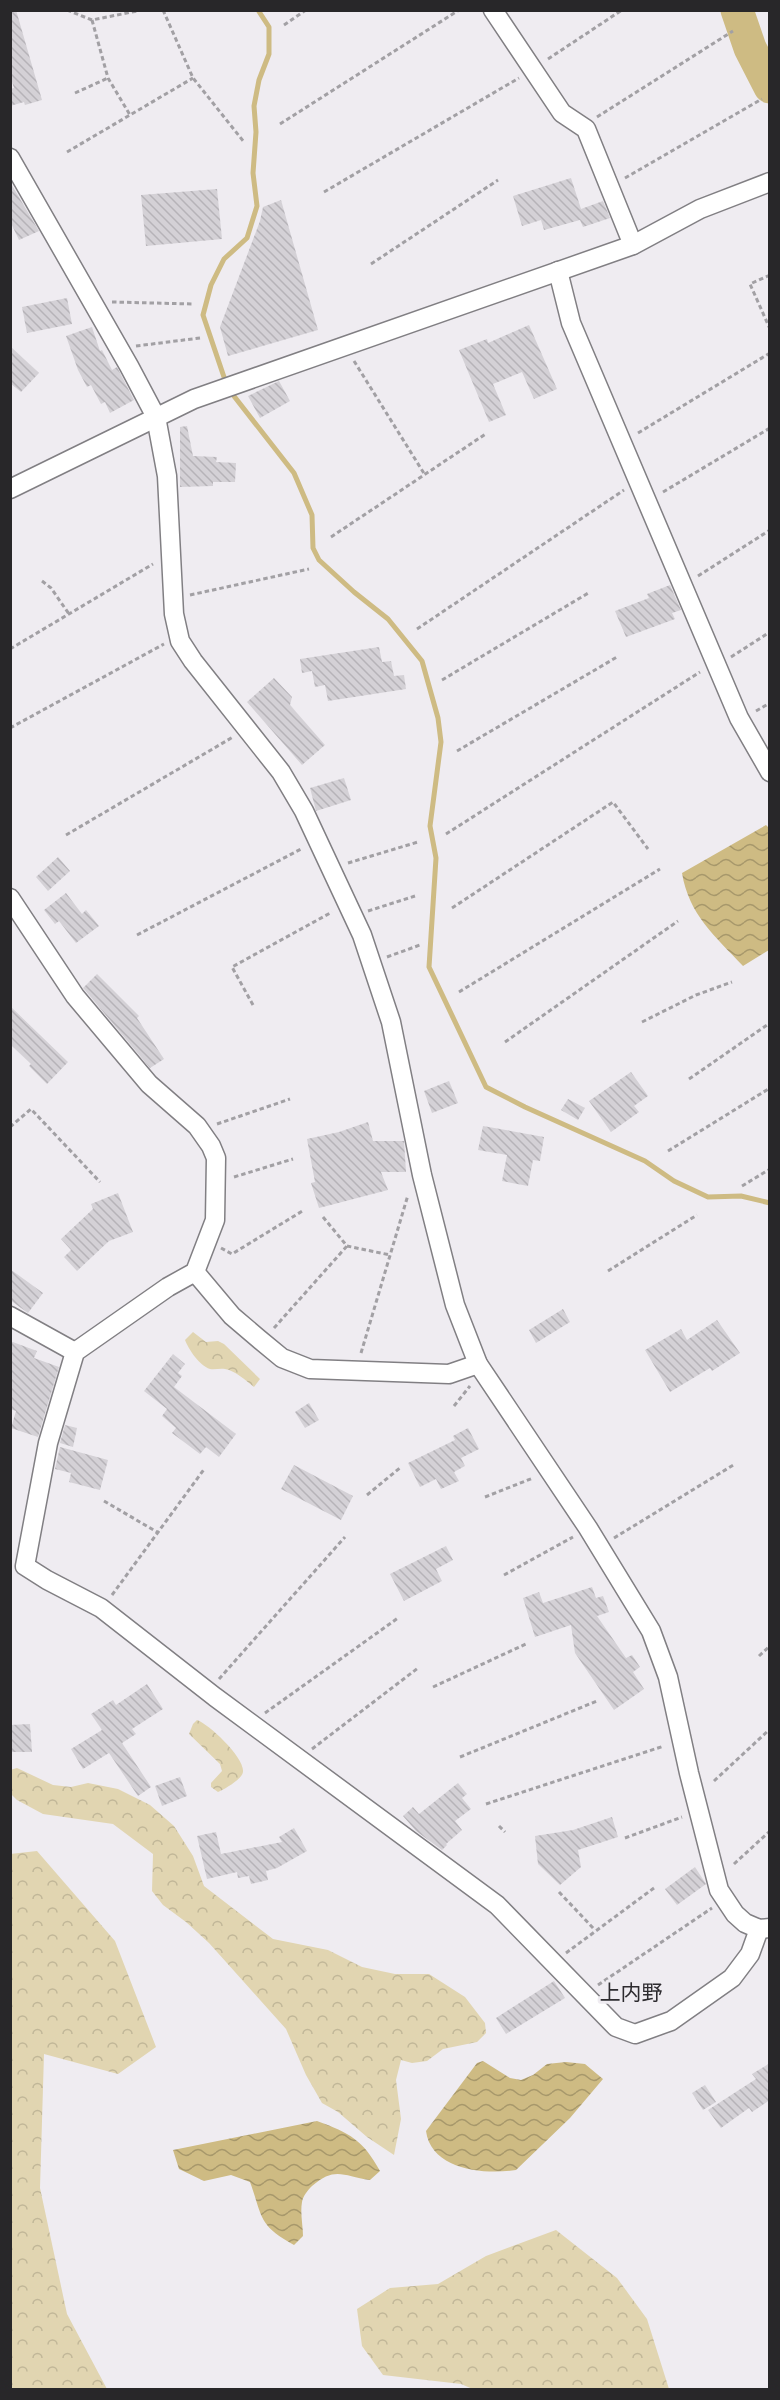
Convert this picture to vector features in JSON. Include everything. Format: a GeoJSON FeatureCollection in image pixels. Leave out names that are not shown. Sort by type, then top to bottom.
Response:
{"type":"FeatureCollection","features":[{"type":"Feature","properties":{"kind":"street"},"geometry":{"type":"LineString","coordinates":[[493,10],[562,112],[586,129],[633,245]]}},
{"type":"Feature","properties":{"kind":"street"},"geometry":{"type":"LineString","coordinates":[[10,158],[156,417],[167,476],[174,614],[180,641],[193,661],[281,772],[304,811],[362,935],[391,1022],[422,1175],[455,1305],[478,1364],[588,1528],[651,1631],[668,1677],[689,1773],[719,1890],[735,1914],[745,1923],[764,1928],[750,1954],[732,1978],[671,2021],[634,2034],[616,2027],[497,1905],[214,1697],[101,1608],[18,1565],[48,1443],[75,1352],[168,1287],[195,1272],[214,1220],[216,1158],[211,1146],[197,1126],[149,1084],[75,996],[10,898]]}},
{"type":"Feature","properties":{"kind":"street"},"geometry":{"type":"LineString","coordinates":[[10,489],[194,399],[633,245],[700,209],[770,182]]}},
{"type":"Feature","properties":{"kind":"street"},"geometry":{"type":"LineString","coordinates":[[558,271],[571,323],[739,718],[770,772]]}},
{"type":"Feature","properties":{"kind":"street"},"geometry":{"type":"LineString","coordinates":[[195,1272],[232,1316],[259,1339],[282,1358],[310,1369],[450,1374],[478,1364]]}},
{"type":"Feature","properties":{"kind":"street"},"geometry":{"type":"LineString","coordinates":[[10,1316],[75,1352]]}},
{"type":"Feature","properties":{"kind":"path"},"geometry":{"type":"LineString","coordinates":[[67,10],[92,20],[142,10]]}},
{"type":"Feature","properties":{"kind":"path"},"geometry":{"type":"LineString","coordinates":[[163,10],[193,78],[244,142]]}},
{"type":"Feature","properties":{"kind":"path"},"geometry":{"type":"LineString","coordinates":[[284,25],[306,10]]}},
{"type":"Feature","properties":{"kind":"path"},"geometry":{"type":"LineString","coordinates":[[280,124],[459,10]]}},
{"type":"Feature","properties":{"kind":"path"},"geometry":{"type":"LineString","coordinates":[[542,63],[622,10]]}},
{"type":"Feature","properties":{"kind":"path"},"geometry":{"type":"LineString","coordinates":[[92,20],[108,78],[130,115]]}},
{"type":"Feature","properties":{"kind":"path"},"geometry":{"type":"LineString","coordinates":[[596,118],[733,31]]}},
{"type":"Feature","properties":{"kind":"path"},"geometry":{"type":"LineString","coordinates":[[75,93],[108,78]]}},
{"type":"Feature","properties":{"kind":"path"},"geometry":{"type":"LineString","coordinates":[[66,152],[193,78]]}},
{"type":"Feature","properties":{"kind":"path"},"geometry":{"type":"LineString","coordinates":[[324,192],[519,78]]}},
{"type":"Feature","properties":{"kind":"path"},"geometry":{"type":"LineString","coordinates":[[623,178],[762,99]]}},
{"type":"Feature","properties":{"kind":"path"},"geometry":{"type":"LineString","coordinates":[[371,264],[498,180]]}},
{"type":"Feature","properties":{"kind":"path"},"geometry":{"type":"LineString","coordinates":[[770,275],[750,284],[770,329]]}},
{"type":"Feature","properties":{"kind":"path"},"geometry":{"type":"LineString","coordinates":[[107,302],[194,304]]}},
{"type":"Feature","properties":{"kind":"path"},"geometry":{"type":"LineString","coordinates":[[132,346],[200,338]]}},
{"type":"Feature","properties":{"kind":"path"},"geometry":{"type":"LineString","coordinates":[[636,434],[770,353]]}},
{"type":"Feature","properties":{"kind":"path"},"geometry":{"type":"LineString","coordinates":[[351,356],[425,475]]}},
{"type":"Feature","properties":{"kind":"path"},"geometry":{"type":"LineString","coordinates":[[660,493],[770,428]]}},
{"type":"Feature","properties":{"kind":"path"},"geometry":{"type":"LineString","coordinates":[[331,537],[487,433]]}},
{"type":"Feature","properties":{"kind":"path"},"geometry":{"type":"LineString","coordinates":[[417,629],[630,485]]}},
{"type":"Feature","properties":{"kind":"path"},"geometry":{"type":"LineString","coordinates":[[696,577],[770,530]]}},
{"type":"Feature","properties":{"kind":"path"},"geometry":{"type":"LineString","coordinates":[[10,650],[155,562]]}},
{"type":"Feature","properties":{"kind":"path"},"geometry":{"type":"LineString","coordinates":[[184,597],[309,569]]}},
{"type":"Feature","properties":{"kind":"path"},"geometry":{"type":"LineString","coordinates":[[42,581],[51,588],[69,614]]}},
{"type":"Feature","properties":{"kind":"path"},"geometry":{"type":"LineString","coordinates":[[442,680],[591,592]]}},
{"type":"Feature","properties":{"kind":"path"},"geometry":{"type":"LineString","coordinates":[[727,660],[770,632]]}},
{"type":"Feature","properties":{"kind":"path"},"geometry":{"type":"LineString","coordinates":[[10,728],[165,644]]}},
{"type":"Feature","properties":{"kind":"path"},"geometry":{"type":"LineString","coordinates":[[457,751],[617,657]]}},
{"type":"Feature","properties":{"kind":"path"},"geometry":{"type":"LineString","coordinates":[[446,834],[704,670]]}},
{"type":"Feature","properties":{"kind":"path"},"geometry":{"type":"LineString","coordinates":[[751,713],[770,703]]}},
{"type":"Feature","properties":{"kind":"path"},"geometry":{"type":"LineString","coordinates":[[66,835],[241,733]]}},
{"type":"Feature","properties":{"kind":"path"},"geometry":{"type":"LineString","coordinates":[[452,908],[613,802],[648,849]]}},
{"type":"Feature","properties":{"kind":"path"},"geometry":{"type":"LineString","coordinates":[[343,864],[418,842]]}},
{"type":"Feature","properties":{"kind":"path"},"geometry":{"type":"LineString","coordinates":[[137,935],[308,845]]}},
{"type":"Feature","properties":{"kind":"path"},"geometry":{"type":"LineString","coordinates":[[459,992],[660,869]]}},
{"type":"Feature","properties":{"kind":"path"},"geometry":{"type":"LineString","coordinates":[[364,913],[415,896]]}},
{"type":"Feature","properties":{"kind":"path"},"geometry":{"type":"LineString","coordinates":[[253,1005],[232,967],[340,908]]}},
{"type":"Feature","properties":{"kind":"path"},"geometry":{"type":"LineString","coordinates":[[505,1042],[678,921]]}},
{"type":"Feature","properties":{"kind":"path"},"geometry":{"type":"LineString","coordinates":[[382,958],[420,945]]}},
{"type":"Feature","properties":{"kind":"path"},"geometry":{"type":"LineString","coordinates":[[642,1022],[696,995],[732,982]]}},
{"type":"Feature","properties":{"kind":"path"},"geometry":{"type":"LineString","coordinates":[[689,1079],[770,1023]]}},
{"type":"Feature","properties":{"kind":"path"},"geometry":{"type":"LineString","coordinates":[[668,1151],[770,1088]]}},
{"type":"Feature","properties":{"kind":"path"},"geometry":{"type":"LineString","coordinates":[[210,1126],[290,1099]]}},
{"type":"Feature","properties":{"kind":"path"},"geometry":{"type":"LineString","coordinates":[[10,1127],[31,1109],[100,1182]]}},
{"type":"Feature","properties":{"kind":"path"},"geometry":{"type":"LineString","coordinates":[[229,1179],[293,1159]]}},
{"type":"Feature","properties":{"kind":"path"},"geometry":{"type":"LineString","coordinates":[[742,1186],[770,1168]]}},
{"type":"Feature","properties":{"kind":"path"},"geometry":{"type":"LineString","coordinates":[[358,1363],[409,1191]]}},
{"type":"Feature","properties":{"kind":"path"},"geometry":{"type":"LineString","coordinates":[[215,1245],[232,1254],[304,1210]]}},
{"type":"Feature","properties":{"kind":"path"},"geometry":{"type":"LineString","coordinates":[[608,1270],[697,1215]]}},
{"type":"Feature","properties":{"kind":"path"},"geometry":{"type":"LineString","coordinates":[[322,1217],[347,1246],[390,1255]]}},
{"type":"Feature","properties":{"kind":"path"},"geometry":{"type":"LineString","coordinates":[[269,1334],[347,1246]]}},
{"type":"Feature","properties":{"kind":"path"},"geometry":{"type":"LineString","coordinates":[[454,1406],[472,1385]]}},
{"type":"Feature","properties":{"kind":"path"},"geometry":{"type":"LineString","coordinates":[[613,1539],[735,1464]]}},
{"type":"Feature","properties":{"kind":"path"},"geometry":{"type":"LineString","coordinates":[[367,1495],[401,1467]]}},
{"type":"Feature","properties":{"kind":"path"},"geometry":{"type":"LineString","coordinates":[[108,1599],[205,1468]]}},
{"type":"Feature","properties":{"kind":"path"},"geometry":{"type":"LineString","coordinates":[[484,1497],[540,1476]]}},
{"type":"Feature","properties":{"kind":"path"},"geometry":{"type":"LineString","coordinates":[[104,1501],[157,1533]]}},
{"type":"Feature","properties":{"kind":"path"},"geometry":{"type":"LineString","coordinates":[[504,1575],[581,1534]]}},
{"type":"Feature","properties":{"kind":"path"},"geometry":{"type":"LineString","coordinates":[[216,1682],[345,1537]]}},
{"type":"Feature","properties":{"kind":"path"},"geometry":{"type":"LineString","coordinates":[[260,1716],[398,1618]]}},
{"type":"Feature","properties":{"kind":"path"},"geometry":{"type":"LineString","coordinates":[[433,1687],[528,1643]]}},
{"type":"Feature","properties":{"kind":"path"},"geometry":{"type":"LineString","coordinates":[[759,1656],[770,1646]]}},
{"type":"Feature","properties":{"kind":"path"},"geometry":{"type":"LineString","coordinates":[[308,1752],[418,1668]]}},
{"type":"Feature","properties":{"kind":"path"},"geometry":{"type":"LineString","coordinates":[[459,1757],[597,1701]]}},
{"type":"Feature","properties":{"kind":"path"},"geometry":{"type":"LineString","coordinates":[[714,1781],[770,1729]]}},
{"type":"Feature","properties":{"kind":"path"},"geometry":{"type":"LineString","coordinates":[[486,1804],[670,1744]]}},
{"type":"Feature","properties":{"kind":"path"},"geometry":{"type":"LineString","coordinates":[[625,1838],[690,1815]]}},
{"type":"Feature","properties":{"kind":"path"},"geometry":{"type":"LineString","coordinates":[[500,1826],[505,1832]]}},
{"type":"Feature","properties":{"kind":"path"},"geometry":{"type":"LineString","coordinates":[[734,1864],[770,1831]]}},
{"type":"Feature","properties":{"kind":"path"},"geometry":{"type":"LineString","coordinates":[[558,1960],[654,1888]]}},
{"type":"Feature","properties":{"kind":"path"},"geometry":{"type":"LineString","coordinates":[[559,1892],[595,1930]]}},
{"type":"Feature","properties":{"kind":"path"},"geometry":{"type":"LineString","coordinates":[[589,1991],[713,1907]]}},
{"type":"Feature","properties":{"kind":"green space"},"geometry":{"type":"Polygon","coordinates":[[[193,1332],[206,1342],[218,1341],[224,1344],[260,1379],[254,1387],[233,1372],[210,1369],[198,1361],[185,1340],[193,1332]]]}},
{"type":"Feature","properties":{"kind":"green space"},"geometry":{"type":"Polygon","coordinates":[[[197,1720],[225,1742],[242,1766],[243,1772],[240,1778],[218,1792],[211,1787],[211,1783],[222,1771],[220,1764],[189,1734],[197,1720]]]}},
{"type":"Feature","properties":{"kind":"green space"},"geometry":{"type":"Polygon","coordinates":[[[17,1768],[53,1785],[71,1787],[88,1783],[118,1789],[150,1805],[174,1826],[193,1856],[204,1886],[273,1939],[328,1950],[362,1967],[395,1974],[429,1974],[465,1997],[485,2023],[486,2033],[477,2042],[443,2049],[427,2061],[412,2063],[401,2060],[396,2080],[401,2119],[394,2155],[367,2137],[338,2112],[322,2103],[306,2075],[286,2029],[209,1943],[163,1905],[152,1891],[153,1854],[113,1824],[43,1814],[17,1800],[11,1794],[10,1770],[17,1768]]]}},
{"type":"Feature","properties":{"kind":"green space"},"geometry":{"type":"Polygon","coordinates":[[[37,1851],[115,1941],[156,2047],[118,2074],[44,2054],[40,2188],[67,2314],[107,2389],[11,2389],[10,1854],[37,1851]]]}},
{"type":"Feature","properties":{"kind":"green space"},"geometry":{"type":"Polygon","coordinates":[[[556,2230],[617,2278],[647,2319],[669,2389],[475,2390],[461,2384],[383,2375],[362,2346],[357,2309],[390,2288],[438,2284],[486,2256],[556,2230]]]}},
{"type":"Feature","properties":{"kind":"water"},"geometry":{"type":"Polygon","coordinates":[[[766,825],[770,829],[769,950],[743,966],[697,913],[685,888],[682,873],[766,825]]]}},
{"type":"Feature","properties":{"kind":"water"},"geometry":{"type":"Polygon","coordinates":[[[483,2061],[510,2078],[521,2080],[533,2075],[547,2064],[566,2062],[585,2064],[603,2079],[570,2118],[516,2170],[490,2172],[475,2170],[448,2162],[430,2144],[426,2131],[477,2063],[483,2061]]]}},
{"type":"Feature","properties":{"kind":"water"},"geometry":{"type":"Polygon","coordinates":[[[317,2121],[354,2139],[368,2152],[380,2171],[370,2180],[333,2174],[312,2186],[302,2202],[303,2236],[294,2245],[274,2232],[263,2220],[250,2182],[231,2175],[204,2181],[179,2169],[173,2150],[317,2121]]]}},
{"type":"Feature","properties":{"kind":"building"},"geometry":{"type":"Polygon","coordinates":[[[10,10],[16,10],[42,100],[25,105],[24,102],[10,106],[10,89],[14,88],[10,76],[10,10]]]}},
{"type":"Feature","properties":{"kind":"building"},"geometry":{"type":"Polygon","coordinates":[[[571,178],[581,209],[603,201],[610,218],[583,227],[580,220],[544,230],[541,220],[522,226],[513,196],[571,178]]]}},
{"type":"Feature","properties":{"kind":"building"},"geometry":{"type":"Polygon","coordinates":[[[10,182],[39,231],[19,240],[10,221],[10,182]]]}},
{"type":"Feature","properties":{"kind":"building"},"geometry":{"type":"Polygon","coordinates":[[[217,189],[222,239],[146,246],[141,195],[217,189]]]}},
{"type":"Feature","properties":{"kind":"building"},"geometry":{"type":"Polygon","coordinates":[[[281,200],[318,330],[228,356],[220,327],[260,221],[263,207],[281,200]]]}},
{"type":"Feature","properties":{"kind":"building"},"geometry":{"type":"Polygon","coordinates":[[[67,298],[72,324],[27,333],[22,307],[67,298]]]}},
{"type":"Feature","properties":{"kind":"building"},"geometry":{"type":"Polygon","coordinates":[[[529,325],[557,389],[534,399],[522,372],[493,384],[506,415],[489,422],[459,350],[487,339],[488,343],[529,325]]]}},
{"type":"Feature","properties":{"kind":"building"},"geometry":{"type":"Polygon","coordinates":[[[92,327],[100,351],[102,350],[112,370],[117,367],[134,400],[110,413],[105,402],[101,404],[91,385],[87,387],[78,370],[66,336],[92,327]]]}},
{"type":"Feature","properties":{"kind":"building"},"geometry":{"type":"Polygon","coordinates":[[[10,346],[39,373],[21,392],[10,383],[10,346]]]}},
{"type":"Feature","properties":{"kind":"building"},"geometry":{"type":"Polygon","coordinates":[[[279,381],[290,401],[260,418],[248,396],[279,381]]]}},
{"type":"Feature","properties":{"kind":"building"},"geometry":{"type":"Polygon","coordinates":[[[187,426],[193,456],[217,457],[216,462],[236,463],[235,482],[213,482],[213,486],[180,487],[180,427],[187,426]]]}},
{"type":"Feature","properties":{"kind":"building"},"geometry":{"type":"Polygon","coordinates":[[[670,585],[681,610],[672,613],[675,619],[626,637],[615,611],[649,598],[647,594],[670,585]]]}},
{"type":"Feature","properties":{"kind":"building"},"geometry":{"type":"Polygon","coordinates":[[[379,647],[382,662],[391,661],[394,676],[404,675],[406,689],[328,701],[325,685],[315,687],[312,671],[302,673],[300,659],[379,647]]]}},
{"type":"Feature","properties":{"kind":"building"},"geometry":{"type":"Polygon","coordinates":[[[274,678],[292,697],[290,705],[325,745],[302,765],[247,702],[274,678]]]}},
{"type":"Feature","properties":{"kind":"building"},"geometry":{"type":"Polygon","coordinates":[[[344,778],[351,800],[316,811],[310,788],[344,778]]]}},
{"type":"Feature","properties":{"kind":"building"},"geometry":{"type":"Polygon","coordinates":[[[58,857],[70,871],[48,891],[36,877],[58,857]]]}},
{"type":"Feature","properties":{"kind":"building"},"geometry":{"type":"Polygon","coordinates":[[[66,893],[82,914],[86,910],[99,926],[76,943],[59,921],[55,924],[44,910],[66,893]]]}},
{"type":"Feature","properties":{"kind":"building"},"geometry":{"type":"Polygon","coordinates":[[[97,974],[139,1016],[137,1018],[164,1059],[150,1068],[83,988],[97,974]]]}},
{"type":"Feature","properties":{"kind":"building"},"geometry":{"type":"Polygon","coordinates":[[[10,1006],[68,1062],[47,1084],[29,1066],[31,1064],[10,1044],[10,1006]]]}},
{"type":"Feature","properties":{"kind":"building"},"geometry":{"type":"Polygon","coordinates":[[[631,1072],[648,1096],[634,1106],[639,1112],[611,1132],[589,1101],[631,1072]]]}},
{"type":"Feature","properties":{"kind":"building"},"geometry":{"type":"Polygon","coordinates":[[[449,1081],[458,1103],[432,1113],[424,1091],[449,1081]]]}},
{"type":"Feature","properties":{"kind":"building"},"geometry":{"type":"Polygon","coordinates":[[[568,1099],[585,1108],[578,1120],[561,1110],[568,1099]]]}},
{"type":"Feature","properties":{"kind":"building"},"geometry":{"type":"Polygon","coordinates":[[[368,1122],[373,1141],[404,1141],[406,1172],[381,1172],[388,1190],[319,1208],[311,1183],[315,1182],[307,1139],[339,1132],[368,1122]]]}},
{"type":"Feature","properties":{"kind":"building"},"geometry":{"type":"Polygon","coordinates":[[[483,1126],[544,1137],[540,1161],[533,1160],[528,1186],[502,1181],[507,1155],[478,1150],[483,1126]]]}},
{"type":"Feature","properties":{"kind":"building"},"geometry":{"type":"Polygon","coordinates":[[[118,1193],[133,1232],[109,1241],[77,1271],[64,1257],[71,1250],[61,1239],[93,1209],[91,1204],[118,1193]]]}},
{"type":"Feature","properties":{"kind":"building"},"geometry":{"type":"Polygon","coordinates":[[[10,1269],[43,1293],[28,1313],[10,1300],[10,1269]]]}},
{"type":"Feature","properties":{"kind":"building"},"geometry":{"type":"Polygon","coordinates":[[[563,1309],[570,1322],[536,1343],[529,1330],[563,1309]]]}},
{"type":"Feature","properties":{"kind":"building"},"geometry":{"type":"Polygon","coordinates":[[[717,1320],[740,1353],[712,1371],[710,1368],[670,1392],[645,1350],[681,1329],[687,1340],[717,1320]]]}},
{"type":"Feature","properties":{"kind":"building"},"geometry":{"type":"Polygon","coordinates":[[[10,1341],[37,1351],[34,1358],[59,1367],[38,1437],[11,1428],[16,1411],[10,1409],[10,1341]]]}},
{"type":"Feature","properties":{"kind":"building"},"geometry":{"type":"Polygon","coordinates":[[[173,1354],[185,1364],[178,1373],[182,1376],[174,1387],[236,1434],[219,1457],[206,1447],[200,1454],[172,1433],[176,1428],[162,1416],[167,1409],[144,1391],[173,1354]]]}},
{"type":"Feature","properties":{"kind":"building"},"geometry":{"type":"Polygon","coordinates":[[[309,1403],[319,1420],[305,1428],[295,1412],[309,1403]]]}},
{"type":"Feature","properties":{"kind":"building"},"geometry":{"type":"Polygon","coordinates":[[[65,1425],[77,1428],[73,1447],[60,1443],[65,1425]]]}},
{"type":"Feature","properties":{"kind":"building"},"geometry":{"type":"Polygon","coordinates":[[[468,1428],[479,1449],[461,1458],[465,1466],[454,1472],[459,1481],[441,1489],[436,1479],[420,1487],[408,1463],[455,1440],[453,1436],[468,1428]]]}},
{"type":"Feature","properties":{"kind":"building"},"geometry":{"type":"Polygon","coordinates":[[[60,1447],[108,1460],[100,1490],[69,1482],[71,1473],[55,1469],[60,1447]]]}},
{"type":"Feature","properties":{"kind":"building"},"geometry":{"type":"Polygon","coordinates":[[[294,1465],[353,1496],[341,1520],[281,1489],[294,1465]]]}},
{"type":"Feature","properties":{"kind":"building"},"geometry":{"type":"Polygon","coordinates":[[[446,1546],[453,1560],[436,1569],[442,1581],[404,1601],[390,1574],[446,1546]]]}},
{"type":"Feature","properties":{"kind":"building"},"geometry":{"type":"Polygon","coordinates":[[[592,1587],[596,1598],[603,1596],[609,1612],[597,1616],[626,1658],[632,1655],[640,1667],[633,1672],[644,1689],[614,1710],[575,1653],[571,1625],[535,1637],[523,1598],[539,1592],[543,1603],[592,1587]]]}},
{"type":"Feature","properties":{"kind":"building"},"geometry":{"type":"Polygon","coordinates":[[[147,1684],[163,1709],[132,1729],[136,1734],[122,1743],[151,1787],[138,1796],[109,1753],[83,1769],[71,1749],[102,1730],[91,1714],[113,1700],[116,1705],[147,1684]]]}},
{"type":"Feature","properties":{"kind":"building"},"geometry":{"type":"Polygon","coordinates":[[[30,1724],[32,1752],[10,1752],[10,1725],[30,1724]]]}},
{"type":"Feature","properties":{"kind":"building"},"geometry":{"type":"Polygon","coordinates":[[[180,1777],[187,1796],[162,1806],[155,1786],[180,1777]]]}},
{"type":"Feature","properties":{"kind":"building"},"geometry":{"type":"Polygon","coordinates":[[[458,1783],[467,1794],[462,1798],[471,1809],[455,1821],[462,1830],[442,1850],[416,1831],[403,1816],[413,1807],[419,1814],[458,1783]]]}},
{"type":"Feature","properties":{"kind":"building"},"geometry":{"type":"Polygon","coordinates":[[[612,1817],[618,1837],[578,1850],[581,1867],[560,1885],[538,1864],[535,1836],[573,1830],[612,1817]]]}},
{"type":"Feature","properties":{"kind":"building"},"geometry":{"type":"Polygon","coordinates":[[[294,1828],[307,1851],[277,1868],[266,1871],[268,1880],[251,1884],[249,1876],[238,1878],[237,1872],[207,1879],[197,1836],[216,1832],[221,1854],[282,1842],[279,1837],[294,1828]]]}},
{"type":"Feature","properties":{"kind":"building"},"geometry":{"type":"Polygon","coordinates":[[[695,1867],[706,1884],[677,1905],[665,1889],[695,1867]]]}},
{"type":"Feature","properties":{"kind":"building"},"geometry":{"type":"Polygon","coordinates":[[[554,1981],[565,1998],[506,2034],[496,2018],[554,1981]]]}},
{"type":"Feature","properties":{"kind":"building"},"geometry":{"type":"Polygon","coordinates":[[[770,2063],[770,2100],[752,2112],[749,2108],[721,2128],[708,2110],[756,2079],[752,2074],[770,2063]]]}},
{"type":"Feature","properties":{"kind":"building"},"geometry":{"type":"Polygon","coordinates":[[[705,2085],[716,2102],[703,2110],[692,2093],[705,2085]]]}},
{"type":"Feature","properties":{"kind":"waterway"},"geometry":{"type":"LineString","coordinates":[[226,383],[203,315],[211,285],[224,259],[247,238],[257,206],[253,173],[256,132],[254,106],[259,80],[269,54],[269,27],[258,10]]}},
{"type":"Feature","properties":{"kind":"waterway"},"geometry":{"type":"LineString","coordinates":[[737,10],[750,48],[770,87]]}},
{"type":"Feature","properties":{"kind":"waterway"},"geometry":{"type":"LineString","coordinates":[[230,391],[294,473],[312,515],[313,548],[319,560],[388,619],[422,661],[438,718],[441,742],[430,826],[436,858],[429,967],[486,1087],[645,1161],[674,1181],[708,1197],[741,1196],[770,1203]]}},
{"type":"Feature","properties":{"kind":"district","name":"上内野"},"geometry":{"type":"Point","coordinates":[631,1993]}}]}
